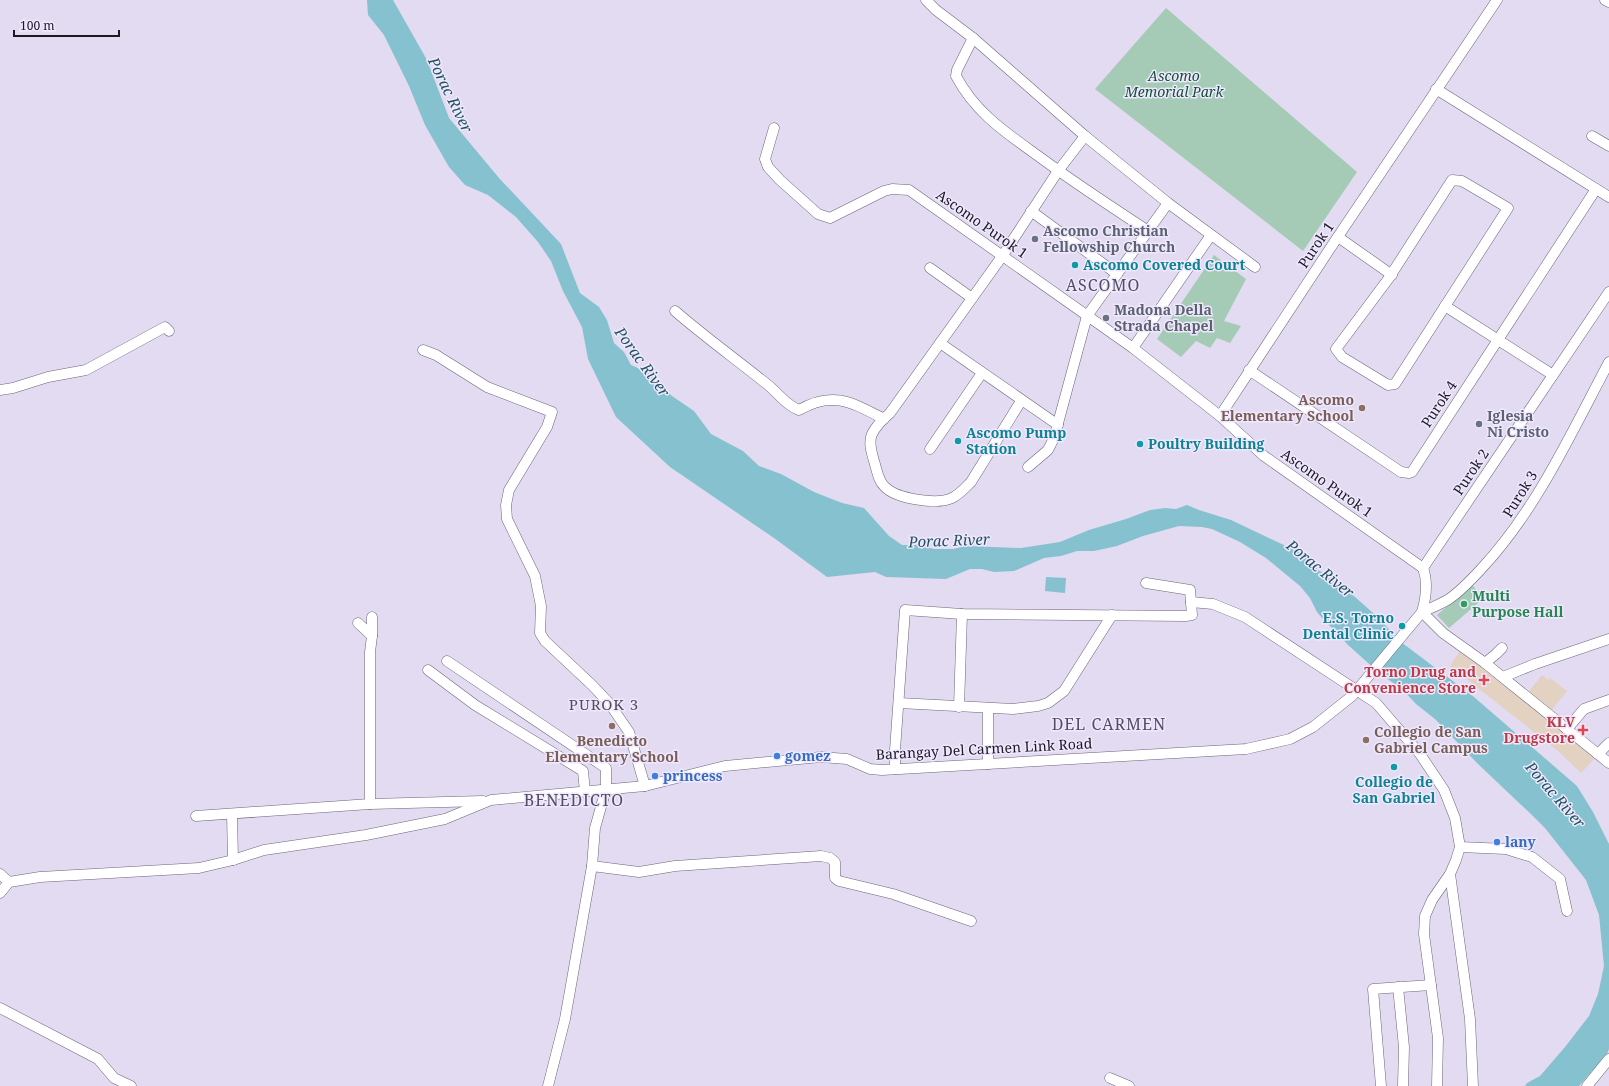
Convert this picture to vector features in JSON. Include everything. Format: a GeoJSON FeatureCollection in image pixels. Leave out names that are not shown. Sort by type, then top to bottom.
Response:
{"type":"FeatureCollection","features":[{"type":"Feature","properties":{"kind":"street"},"geometry":{"type":"LineString","coordinates":[[926,0],[1085,136],[1168,203],[1255,267]]}},
{"type":"Feature","properties":{"kind":"street","name":"Purok 1"},"geometry":{"type":"LineString","coordinates":[[1220,416],[1436,89],[1497,0]]}},
{"type":"Feature","properties":{"kind":"street"},"geometry":{"type":"LineString","coordinates":[[1605,0],[1609,2]]}},
{"type":"Feature","properties":{"kind":"street"},"geometry":{"type":"LineString","coordinates":[[972,38],[957,70],[956,76],[972,102],[992,123],[1058,171],[1148,232]]}},
{"type":"Feature","properties":{"kind":"street"},"geometry":{"type":"LineString","coordinates":[[1436,89],[1609,197]]}},
{"type":"Feature","properties":{"kind":"street","name":"Ascomo Purok 1"},"geometry":{"type":"LineString","coordinates":[[774,128],[765,159],[768,167],[780,180],[815,211],[830,218],[884,191],[892,189],[909,190],[1133,348],[1220,416],[1264,456],[1423,568]]}},
{"type":"Feature","properties":{"kind":"street"},"geometry":{"type":"LineString","coordinates":[[1021,401],[971,482],[962,491],[951,498],[936,501],[917,500],[892,492],[884,487],[879,479],[870,444],[872,435],[890,413],[1003,255],[1058,171],[1085,136]]}},
{"type":"Feature","properties":{"kind":"street"},"geometry":{"type":"LineString","coordinates":[[1592,136],[1609,146]]}},
{"type":"Feature","properties":{"kind":"street"},"geometry":{"type":"LineString","coordinates":[[1452,180],[1462,181],[1508,208],[1395,384],[1388,385],[1342,357],[1336,350],[1392,274],[1452,180]]}},
{"type":"Feature","properties":{"kind":"street","name":"Purok 4"},"geometry":{"type":"LineString","coordinates":[[1249,370],[1401,472],[1406,474],[1412,472],[1596,189]]}},
{"type":"Feature","properties":{"kind":"street"},"geometry":{"type":"LineString","coordinates":[[1028,467],[1048,450],[1054,438],[1087,316],[1168,203]]}},
{"type":"Feature","properties":{"kind":"street"},"geometry":{"type":"LineString","coordinates":[[1031,211],[1117,274]]}},
{"type":"Feature","properties":{"kind":"street"},"geometry":{"type":"LineString","coordinates":[[1133,348],[1211,234]]}},
{"type":"Feature","properties":{"kind":"street"},"geometry":{"type":"LineString","coordinates":[[1338,237],[1392,274]]}},
{"type":"Feature","properties":{"kind":"street"},"geometry":{"type":"LineString","coordinates":[[930,268],[972,298]]}},
{"type":"Feature","properties":{"kind":"street","name":"Purok 2"},"geometry":{"type":"LineString","coordinates":[[1423,568],[1609,292]]}},
{"type":"Feature","properties":{"kind":"street"},"geometry":{"type":"LineString","coordinates":[[1445,306],[1553,375]]}},
{"type":"Feature","properties":{"kind":"street"},"geometry":{"type":"LineString","coordinates":[[675,311],[769,386],[791,407],[799,410],[810,404],[823,400],[837,399],[858,406],[884,419]]}},
{"type":"Feature","properties":{"kind":"street"},"geometry":{"type":"LineString","coordinates":[[0,390],[13,388],[48,377],[86,370],[165,327],[169,331]]}},
{"type":"Feature","properties":{"kind":"street"},"geometry":{"type":"LineString","coordinates":[[940,343],[1021,401],[1058,425]]}},
{"type":"Feature","properties":{"kind":"street"},"geometry":{"type":"LineString","coordinates":[[423,350],[436,355],[487,388],[552,412],[547,427],[508,490],[506,505],[507,519],[535,576],[541,606],[540,634],[545,641],[592,685],[629,732],[645,786]]}},
{"type":"Feature","properties":{"kind":"street","name":"Purok 3"},"geometry":{"type":"LineString","coordinates":[[1422,612],[1444,601],[1463,588],[1500,548],[1524,515],[1556,462],[1609,362]]}},
{"type":"Feature","properties":{"kind":"street"},"geometry":{"type":"LineString","coordinates":[[930,449],[982,373]]}},
{"type":"Feature","properties":{"kind":"street"},"geometry":{"type":"LineString","coordinates":[[1423,568],[1426,576],[1426,585],[1425,602],[1422,612],[1443,634],[1485,663],[1609,763]]}},
{"type":"Feature","properties":{"kind":"street"},"geometry":{"type":"LineString","coordinates":[[895,769],[905,610],[962,614],[1112,616],[1192,615],[1190,590],[1146,583]]}},
{"type":"Feature","properties":{"kind":"street"},"geometry":{"type":"LineString","coordinates":[[1191,602],[1213,604],[1245,617],[1376,703],[1420,754],[1444,790],[1455,818],[1460,847],[1450,874],[1432,900],[1425,916],[1424,934],[1438,1038],[1437,1086]]}},
{"type":"Feature","properties":{"kind":"street","name":"Barangay Del Carmen Link Road"},"geometry":{"type":"LineString","coordinates":[[9,882],[40,877],[200,868],[233,860],[264,850],[366,835],[445,819],[491,800],[645,786],[725,766],[821,757],[847,759],[870,769],[895,769],[1246,749],[1268,745],[1290,739],[1313,727],[1357,690],[1422,612]]}},
{"type":"Feature","properties":{"kind":"street"},"geometry":{"type":"LineString","coordinates":[[959,707],[962,614]]}},
{"type":"Feature","properties":{"kind":"street"},"geometry":{"type":"LineString","coordinates":[[899,704],[1013,709],[1038,706],[1048,703],[1064,691],[1112,616]]}},
{"type":"Feature","properties":{"kind":"street"},"geometry":{"type":"LineString","coordinates":[[370,804],[370,652],[372,617]]}},
{"type":"Feature","properties":{"kind":"street"},"geometry":{"type":"LineString","coordinates":[[358,623],[372,636]]}},
{"type":"Feature","properties":{"kind":"street"},"geometry":{"type":"LineString","coordinates":[[1503,677],[1535,664],[1609,639]]}},
{"type":"Feature","properties":{"kind":"street"},"geometry":{"type":"LineString","coordinates":[[1485,663],[1502,648]]}},
{"type":"Feature","properties":{"kind":"street"},"geometry":{"type":"LineString","coordinates":[[447,661],[606,768],[606,789],[595,828],[592,866],[565,1019],[548,1086]]}},
{"type":"Feature","properties":{"kind":"street"},"geometry":{"type":"LineString","coordinates":[[428,670],[475,705],[582,771],[585,792]]}},
{"type":"Feature","properties":{"kind":"street"},"geometry":{"type":"LineString","coordinates":[[1567,729],[1584,710],[1609,700]]}},
{"type":"Feature","properties":{"kind":"street"},"geometry":{"type":"LineString","coordinates":[[988,708],[988,764]]}},
{"type":"Feature","properties":{"kind":"street"},"geometry":{"type":"LineString","coordinates":[[1598,754],[1609,743]]}},
{"type":"Feature","properties":{"kind":"street"},"geometry":{"type":"LineString","coordinates":[[196,816],[370,804],[491,800]]}},
{"type":"Feature","properties":{"kind":"street"},"geometry":{"type":"LineString","coordinates":[[232,814],[233,860]]}},
{"type":"Feature","properties":{"kind":"street"},"geometry":{"type":"LineString","coordinates":[[1460,847],[1506,849],[1532,857],[1560,879],[1566,911]]}},
{"type":"Feature","properties":{"kind":"street"},"geometry":{"type":"LineString","coordinates":[[592,866],[639,872],[675,866],[821,856],[830,858],[835,862],[835,878],[838,881],[893,894],[971,921]]}},
{"type":"Feature","properties":{"kind":"street"},"geometry":{"type":"LineString","coordinates":[[0,874],[9,882],[0,893]]}},
{"type":"Feature","properties":{"kind":"street"},"geometry":{"type":"LineString","coordinates":[[1450,874],[1470,1019],[1473,1086]]}},
{"type":"Feature","properties":{"kind":"street"},"geometry":{"type":"LineString","coordinates":[[1381,1086],[1373,989],[1431,985]]}},
{"type":"Feature","properties":{"kind":"street"},"geometry":{"type":"LineString","coordinates":[[1398,987],[1404,1047],[1403,1086]]}},
{"type":"Feature","properties":{"kind":"street"},"geometry":{"type":"LineString","coordinates":[[0,1008],[98,1059],[114,1078],[131,1086]]}},
{"type":"Feature","properties":{"kind":"street"},"geometry":{"type":"LineString","coordinates":[[1587,1086],[1609,1059]]}},
{"type":"Feature","properties":{"kind":"street"},"geometry":{"type":"LineString","coordinates":[[1110,1078],[1129,1086]]}},
{"type":"Feature","properties":{"kind":"shaded area"},"geometry":{"type":"Polygon","coordinates":[[[1460,651],[1503,682],[1596,757],[1581,773],[1558,751],[1450,666],[1460,651]]]}},
{"type":"Feature","properties":{"kind":"shaded area"},"geometry":{"type":"Polygon","coordinates":[[[1542,675],[1548,680],[1550,678],[1567,691],[1550,712],[1527,694],[1542,675]]]}},
{"type":"Feature","properties":{"kind":"green space","name":"Ascomo Memorial Park"},"geometry":{"type":"Polygon","coordinates":[[[1166,8],[1357,172],[1303,251],[1095,89],[1166,8]]]}},
{"type":"Feature","properties":{"kind":"green space"},"geometry":{"type":"Polygon","coordinates":[[[1214,255],[1246,279],[1224,321],[1241,326],[1230,343],[1217,338],[1210,348],[1196,341],[1181,357],[1157,339],[1214,255]]]}},
{"type":"Feature","properties":{"kind":"green space","name":"Multi Purpose Hall"},"geometry":{"type":"Polygon","coordinates":[[[1472,585],[1484,598],[1449,628],[1437,615],[1472,585]]]}},
{"type":"Feature","properties":{"kind":"water","name":"Porac River"},"geometry":{"type":"Polygon","coordinates":[[[367,0],[393,0],[427,60],[449,118],[499,178],[561,244],[580,293],[599,307],[607,320],[614,343],[624,352],[631,365],[647,372],[672,396],[694,411],[711,434],[743,451],[759,466],[781,474],[814,492],[842,503],[864,508],[889,536],[902,545],[916,545],[934,549],[953,549],[966,546],[1021,548],[1060,542],[1089,530],[1150,510],[1165,508],[1176,509],[1187,505],[1231,520],[1305,555],[1317,569],[1355,597],[1381,620],[1397,639],[1474,697],[1577,786],[1593,812],[1609,844],[1609,1049],[1607,1054],[1579,1086],[1525,1086],[1527,1083],[1540,1076],[1565,1047],[1589,1016],[1598,994],[1604,966],[1599,915],[1586,880],[1545,828],[1477,763],[1435,719],[1416,704],[1404,691],[1377,671],[1348,645],[1317,612],[1310,598],[1300,586],[1266,558],[1240,542],[1212,529],[1179,526],[1143,536],[1117,546],[1094,551],[1077,551],[1061,556],[1044,558],[1014,571],[994,572],[982,569],[970,569],[946,579],[886,577],[875,572],[827,577],[774,538],[670,467],[616,417],[588,359],[582,327],[563,291],[551,261],[538,242],[516,217],[488,195],[465,185],[449,167],[425,125],[409,86],[384,35],[368,15],[367,0]]]}},
{"type":"Feature","properties":{"kind":"water"},"geometry":{"type":"Polygon","coordinates":[[[1046,577],[1066,578],[1065,593],[1045,591],[1046,577]]]}},
{"type":"Feature","properties":{"kind":"place","name":"Ascomo Christian Fellowship Church"},"geometry":{"type":"Point","coordinates":[1035,239]}},
{"type":"Feature","properties":{"kind":"place","name":"Ascomo Covered Court"},"geometry":{"type":"Point","coordinates":[1075,265]}},
{"type":"Feature","properties":{"kind":"place","name":"Madona Della Strada Chapel"},"geometry":{"type":"Point","coordinates":[1106,318]}},
{"type":"Feature","properties":{"kind":"place","name":"Ascomo Elementary School"},"geometry":{"type":"Point","coordinates":[1362,408]}},
{"type":"Feature","properties":{"kind":"place","name":"Iglesia Ni Cristo"},"geometry":{"type":"Point","coordinates":[1479,424]}},
{"type":"Feature","properties":{"kind":"place","name":"Ascomo Pump Station"},"geometry":{"type":"Point","coordinates":[958,441]}},
{"type":"Feature","properties":{"kind":"place","name":"Poultry Building"},"geometry":{"type":"Point","coordinates":[1140,444]}},
{"type":"Feature","properties":{"kind":"place","name":"Multi Purpose Hall"},"geometry":{"type":"Point","coordinates":[1464,604]}},
{"type":"Feature","properties":{"kind":"place","name":"E.S. Torno Dental Clinic"},"geometry":{"type":"Point","coordinates":[1402,626]}},
{"type":"Feature","properties":{"kind":"place","name":"Torno Drug and Convenience Store"},"geometry":{"type":"Point","coordinates":[1484,680]}},
{"type":"Feature","properties":{"kind":"place","name":"Benedicto Elementary School"},"geometry":{"type":"Point","coordinates":[612,726]}},
{"type":"Feature","properties":{"kind":"place","name":"KLV Drugstore"},"geometry":{"type":"Point","coordinates":[1583,730]}},
{"type":"Feature","properties":{"kind":"place","name":"Collegio de San Gabriel Campus"},"geometry":{"type":"Point","coordinates":[1366,740]}},
{"type":"Feature","properties":{"kind":"place","name":"gomez"},"geometry":{"type":"Point","coordinates":[777,756]}},
{"type":"Feature","properties":{"kind":"place","name":"Collegio de San Gabriel"},"geometry":{"type":"Point","coordinates":[1394,767]}},
{"type":"Feature","properties":{"kind":"place","name":"princess"},"geometry":{"type":"Point","coordinates":[655,776]}},
{"type":"Feature","properties":{"kind":"place","name":"lany"},"geometry":{"type":"Point","coordinates":[1497,842]}},
{"type":"Feature","properties":{"kind":"district","name":"ASCOMO"},"geometry":{"type":"Point","coordinates":[1103,285]}},
{"type":"Feature","properties":{"kind":"district","name":"PUROK 3"},"geometry":{"type":"Point","coordinates":[604,705]}},
{"type":"Feature","properties":{"kind":"district","name":"DEL CARMEN"},"geometry":{"type":"Point","coordinates":[1109,724]}},
{"type":"Feature","properties":{"kind":"district","name":"BENEDICTO"},"geometry":{"type":"Point","coordinates":[574,800]}}]}
